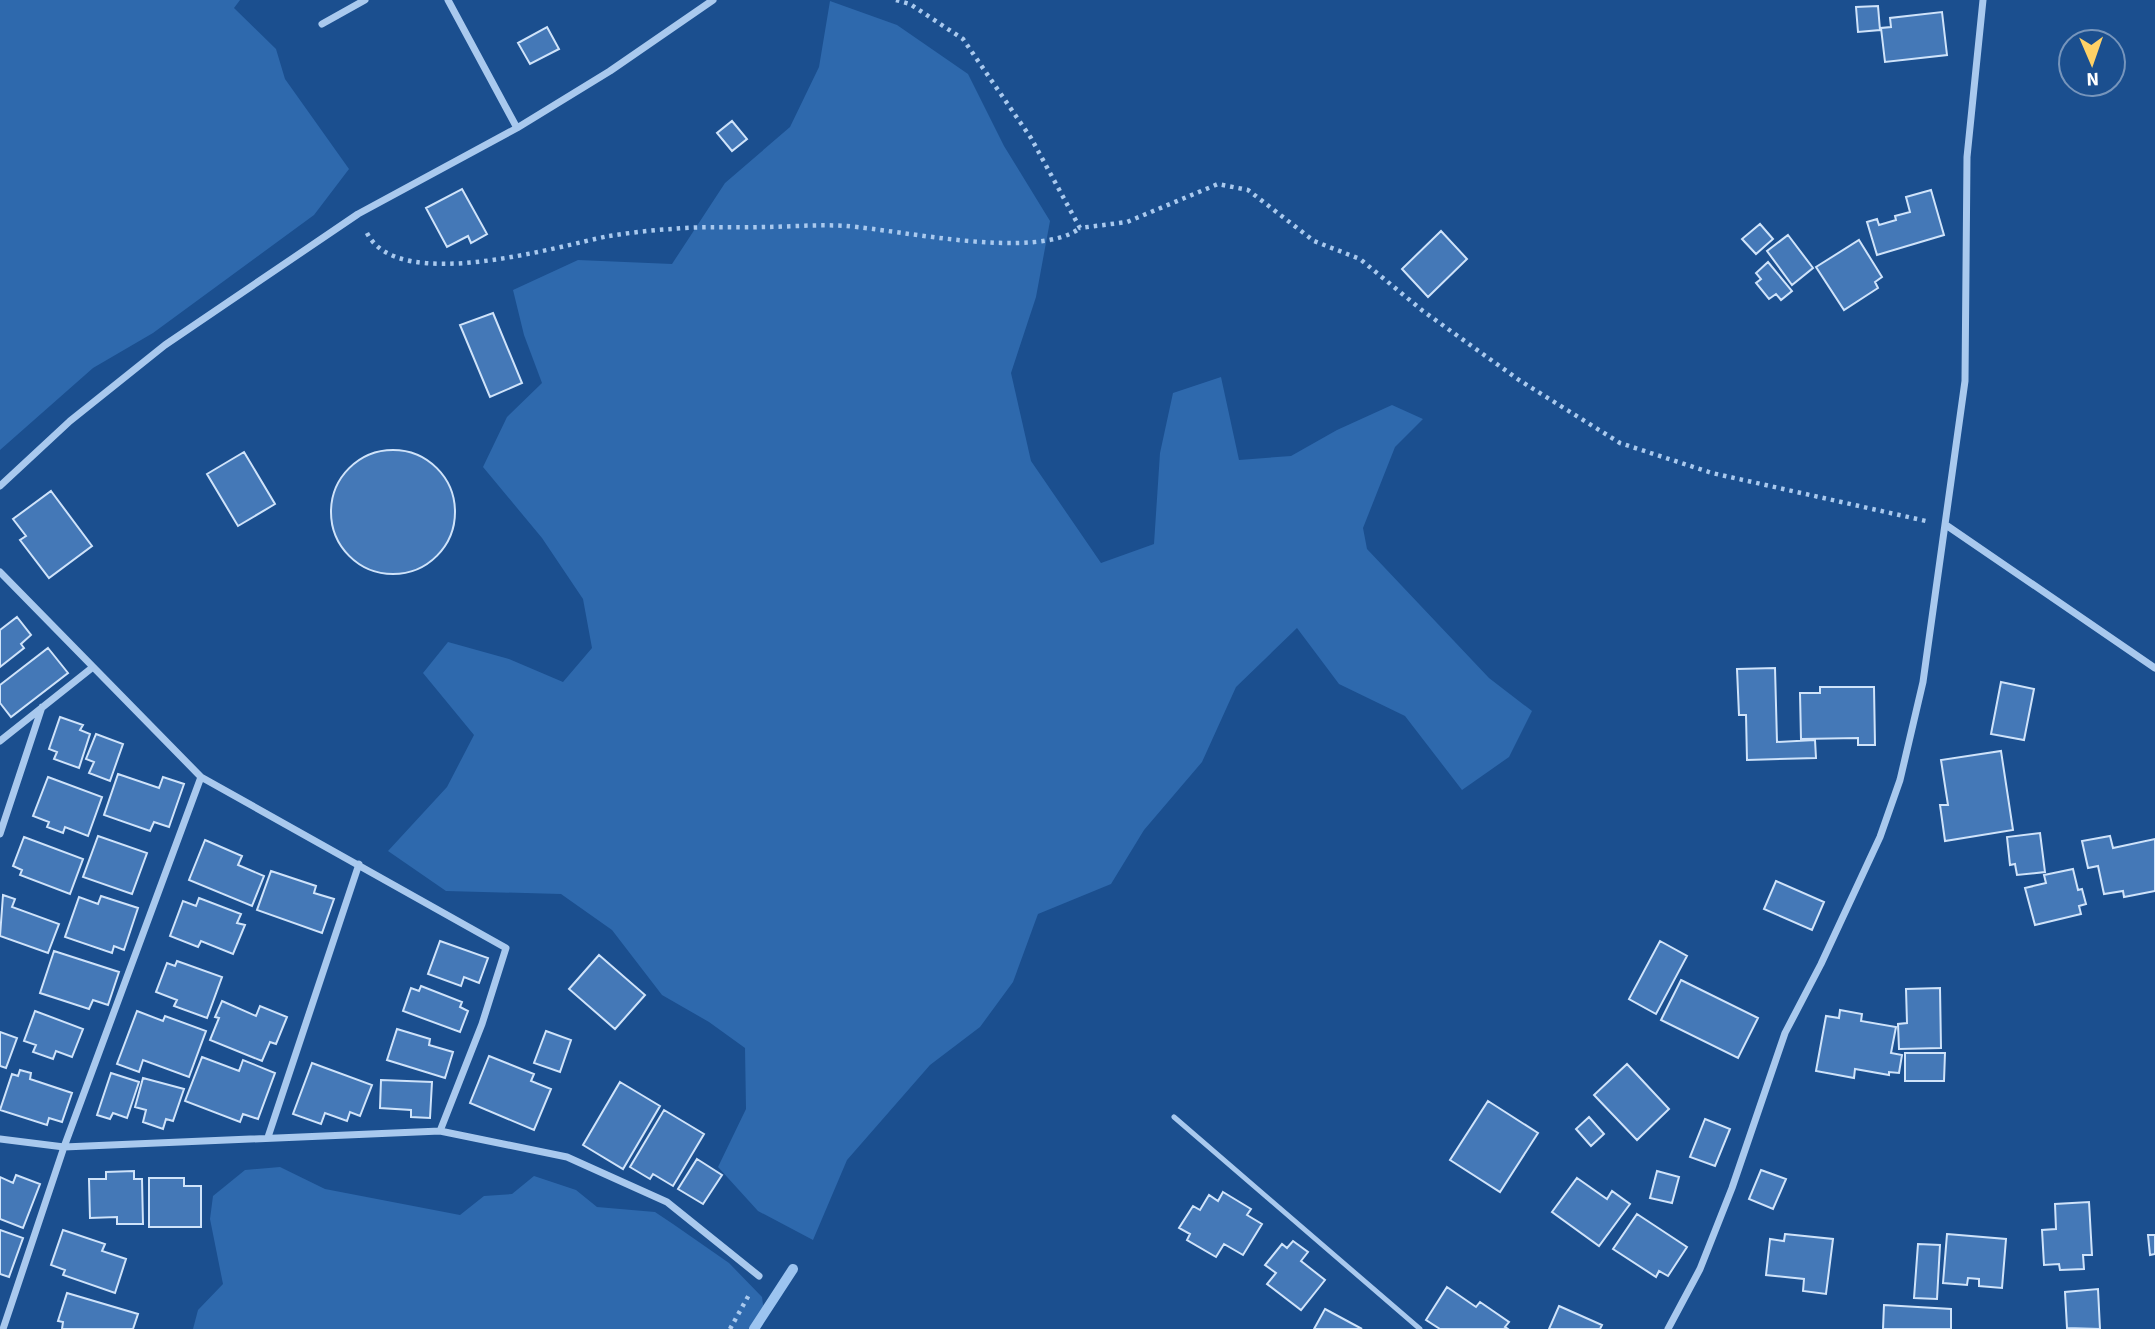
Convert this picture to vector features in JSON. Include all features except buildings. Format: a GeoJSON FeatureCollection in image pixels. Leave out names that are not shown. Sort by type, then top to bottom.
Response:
{"type":"FeatureCollection","features":[{"type":"Feature","properties":{"kind":"street"},"geometry":{"type":"LineString","coordinates":[[322,24],[365,0]]}},
{"type":"Feature","properties":{"kind":"street"},"geometry":{"type":"LineString","coordinates":[[448,0],[517,128]]}},
{"type":"Feature","properties":{"kind":"street"},"geometry":{"type":"LineString","coordinates":[[0,486],[70,421],[164,345],[358,214],[517,128],[610,71],[713,0]]}},
{"type":"Feature","properties":{"kind":"street"},"geometry":{"type":"LineString","coordinates":[[1668,1329],[1700,1269],[1732,1188],[1785,1033],[1821,964],[1880,837],[1892,803],[1923,682],[1965,381],[1967,157],[1983,0]]}},
{"type":"Feature","properties":{"kind":"street"},"geometry":{"type":"LineString","coordinates":[[1946,525],[2155,668]]}},
{"type":"Feature","properties":{"kind":"street"},"geometry":{"type":"LineString","coordinates":[[0,572],[201,777],[506,948],[482,1024],[440,1132]]}},
{"type":"Feature","properties":{"kind":"street"},"geometry":{"type":"LineString","coordinates":[[0,741],[93,667]]}},
{"type":"Feature","properties":{"kind":"street"},"geometry":{"type":"LineString","coordinates":[[0,834],[42,707]]}},
{"type":"Feature","properties":{"kind":"street"},"geometry":{"type":"LineString","coordinates":[[3,1329],[64,1147],[201,777]]}},
{"type":"Feature","properties":{"kind":"street"},"geometry":{"type":"LineString","coordinates":[[268,1138],[359,864]]}},
{"type":"Feature","properties":{"kind":"street"},"geometry":{"type":"LineString","coordinates":[[0,1139],[64,1147],[440,1132],[567,1157],[667,1202],[759,1276]]}},
{"type":"Feature","properties":{"kind":"lane"},"geometry":{"type":"LineString","coordinates":[[1174,1117],[1420,1329]]}},
{"type":"Feature","properties":{"kind":"path"},"geometry":{"type":"LineString","coordinates":[[897,0],[910,4],[963,39],[1031,138],[1080,228]]}},
{"type":"Feature","properties":{"kind":"path"},"geometry":{"type":"LineString","coordinates":[[358,214],[370,239],[389,254],[437,264],[511,258],[608,236],[673,228],[845,226],[974,242],[1024,242],[1070,236],[1080,228],[1127,222],[1218,184],[1248,190],[1314,241],[1360,259],[1423,311],[1500,366],[1620,443],[1712,473],[1946,525]]}},
{"type":"Feature","properties":{"kind":"path"},"geometry":{"type":"LineString","coordinates":[[730,1329],[759,1276]]}},
{"type":"Feature","properties":{"kind":"shaded area"},"geometry":{"type":"Polygon","coordinates":[[[0,0],[240,0],[234,8],[276,49],[285,79],[349,169],[314,215],[153,333],[93,368],[0,450],[0,0]]]}},
{"type":"Feature","properties":{"kind":"shaded area"},"geometry":{"type":"Polygon","coordinates":[[[830,1],[897,25],[968,74],[1004,146],[1050,221],[1036,297],[1011,373],[1031,461],[1101,563],[1154,544],[1160,453],[1173,393],[1221,377],[1239,460],[1291,456],[1337,430],[1392,405],[1423,419],[1395,447],[1363,528],[1367,549],[1489,678],[1532,711],[1509,757],[1462,790],[1405,716],[1339,684],[1297,628],[1236,687],[1202,762],[1144,830],[1111,884],[1038,914],[1013,982],[980,1027],[930,1065],[847,1160],[813,1240],[758,1211],[718,1167],[746,1109],[745,1048],[709,1022],[662,995],[612,930],[561,894],[446,891],[388,851],[447,787],[474,735],[423,673],[448,642],[509,659],[563,682],[592,648],[583,599],[542,538],[483,467],[507,417],[542,383],[524,335],[513,290],[578,260],[672,264],[725,183],[790,127],[819,67],[830,1]]]}},
{"type":"Feature","properties":{"kind":"shaded area"},"geometry":{"type":"Polygon","coordinates":[[[280,1167],[325,1189],[460,1215],[484,1196],[512,1194],[534,1176],[576,1190],[597,1207],[655,1212],[729,1263],[762,1297],[765,1320],[760,1329],[193,1329],[198,1310],[223,1284],[210,1219],[213,1196],[245,1170],[280,1167]]]}},
{"type":"Feature","properties":{"kind":"waterway"},"geometry":{"type":"LineString","coordinates":[[754,1329],[793,1269]]}}]}
